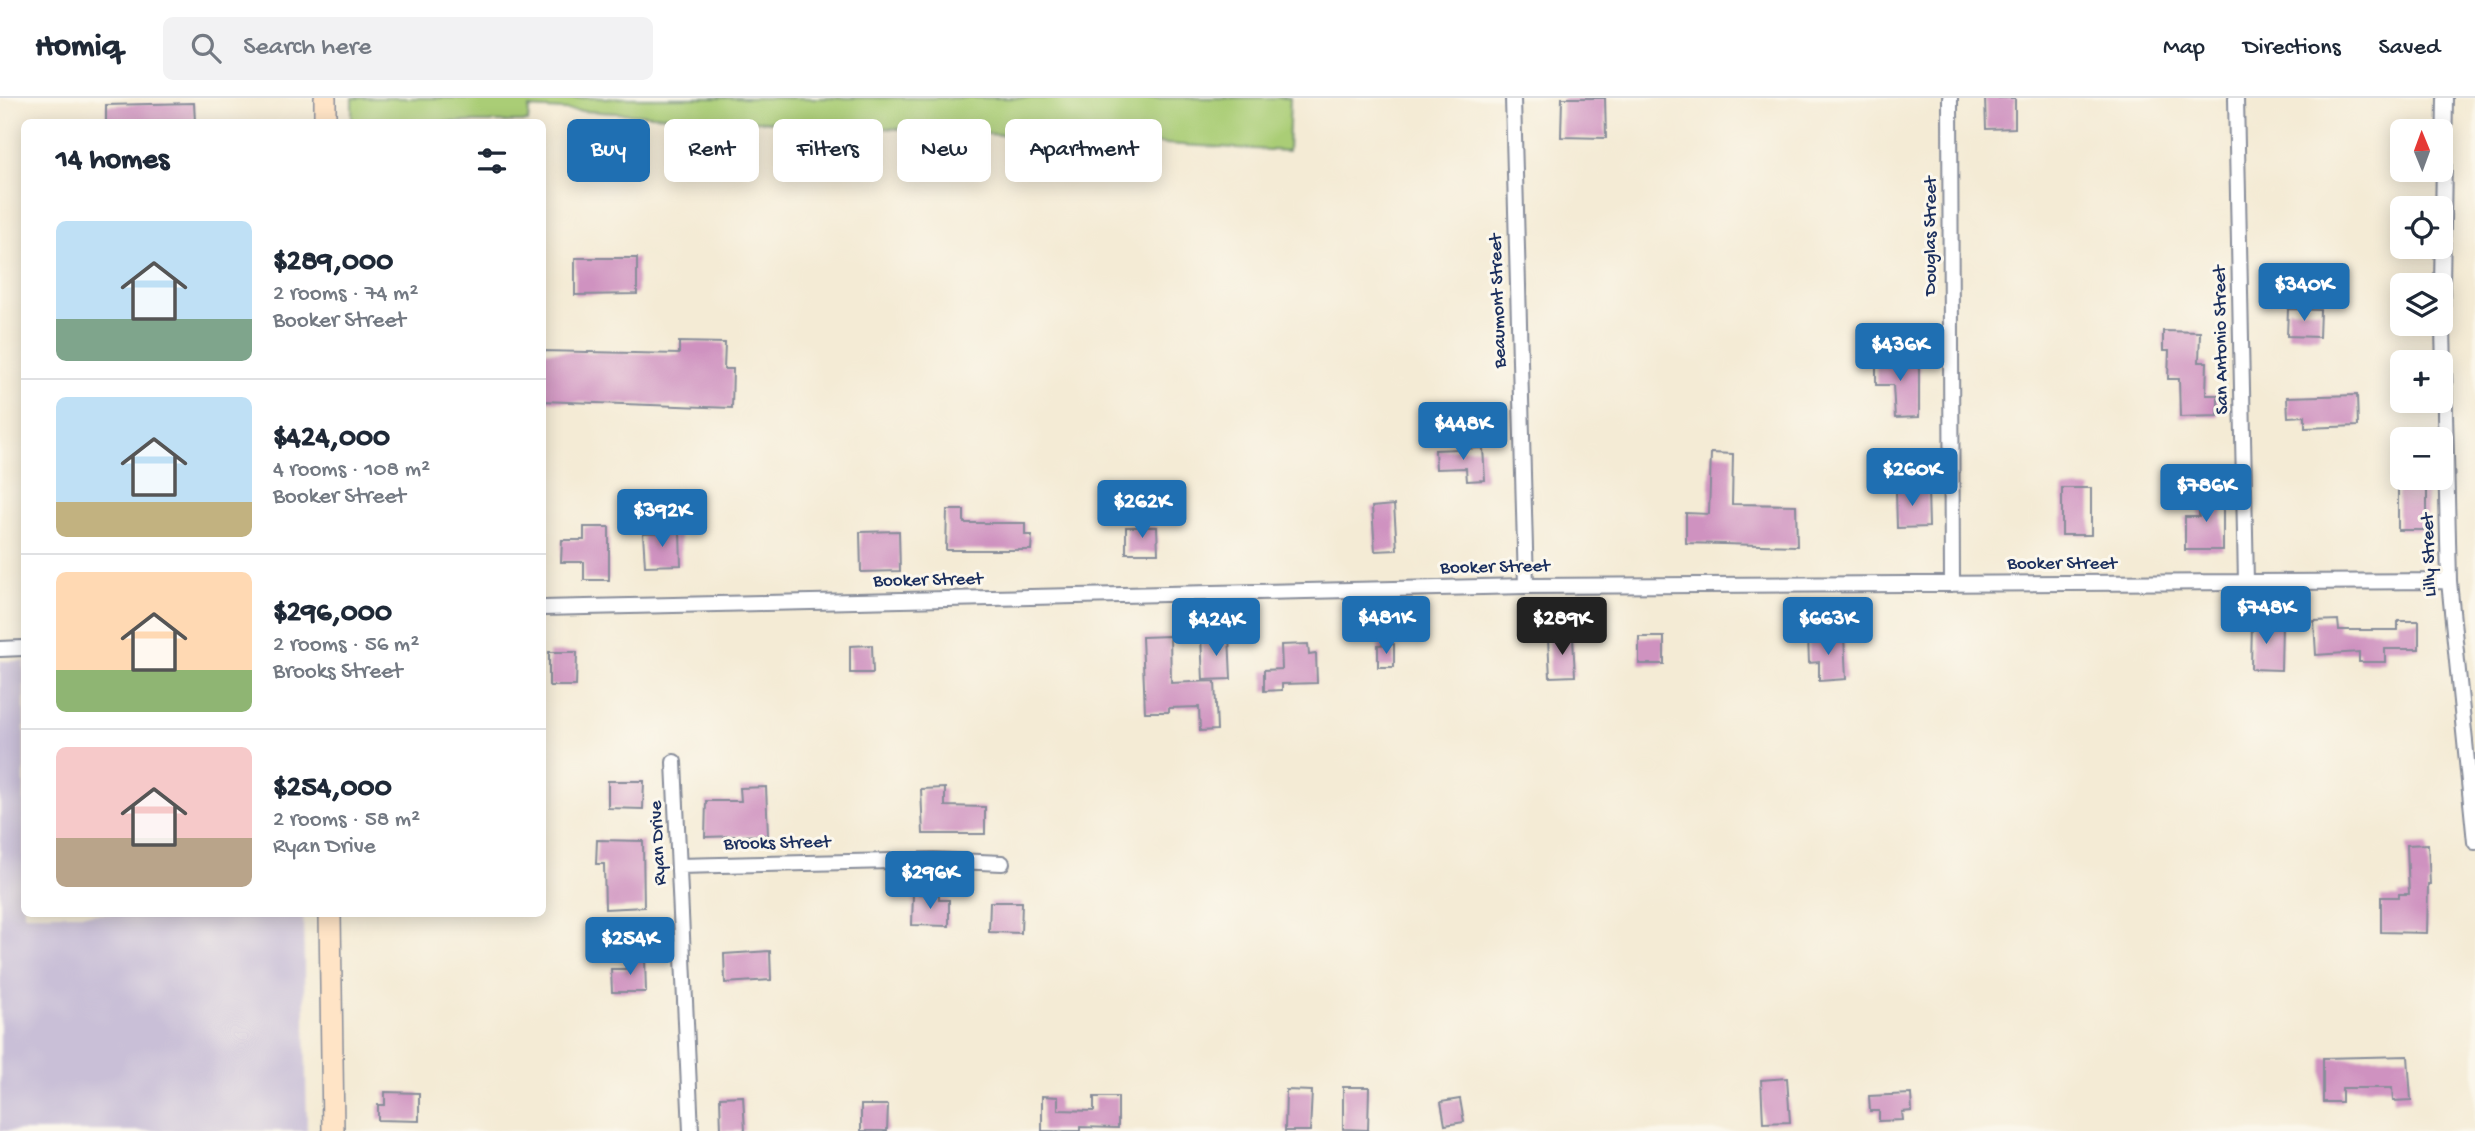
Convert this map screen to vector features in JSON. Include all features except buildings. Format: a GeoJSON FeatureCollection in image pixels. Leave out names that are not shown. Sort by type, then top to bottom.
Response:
{"type":"FeatureCollection","features":[{"type":"Feature","properties":{"kind":"street"},"geometry":{"type":"LineString","coordinates":[[326,98],[326,119]]}},
{"type":"Feature","properties":{"kind":"street","name":"Beaumont Street"},"geometry":{"type":"LineString","coordinates":[[1513,98],[1527,586]]}},
{"type":"Feature","properties":{"kind":"street","name":"Douglas Street"},"geometry":{"type":"LineString","coordinates":[[1950,98],[1952,584]]}},
{"type":"Feature","properties":{"kind":"street","name":"San Antonio Street"},"geometry":{"type":"LineString","coordinates":[[2236,98],[2246,582]]}},
{"type":"Feature","properties":{"kind":"street","name":"Lilly Street"},"geometry":{"type":"LineString","coordinates":[[2445,98],[2442,286],[2449,582],[2475,842]]}},
{"type":"Feature","properties":{"kind":"street","name":"Booker Street"},"geometry":{"type":"LineString","coordinates":[[546,608],[1527,586],[2449,582]]}},
{"type":"Feature","properties":{"kind":"street"},"geometry":{"type":"LineString","coordinates":[[0,649],[21,648]]}},
{"type":"Feature","properties":{"kind":"street","name":"Ryan Drive"},"geometry":{"type":"LineString","coordinates":[[674,762],[691,1131]]}},
{"type":"Feature","properties":{"kind":"street","name":"Brooks Street"},"geometry":{"type":"LineString","coordinates":[[679,866],[934,860],[1002,863]]}},
{"type":"Feature","properties":{"kind":"street"},"geometry":{"type":"LineString","coordinates":[[330,917],[333,1131]]}},
{"type":"Feature","properties":{"kind":"shaded area"},"geometry":{"type":"Polygon","coordinates":[[[0,661],[21,661],[21,917],[303,917],[307,1131],[0,1131],[0,661]]]}},
{"type":"Feature","properties":{"kind":"green space"},"geometry":{"type":"Polygon","coordinates":[[[352,98],[1290,98],[1288,151],[1162,144],[1162,119],[1005,119],[1005,135],[991,134],[991,119],[897,119],[897,129],[883,128],[883,119],[773,119],[773,122],[529,108],[528,119],[352,119],[352,98]]]}}]}
